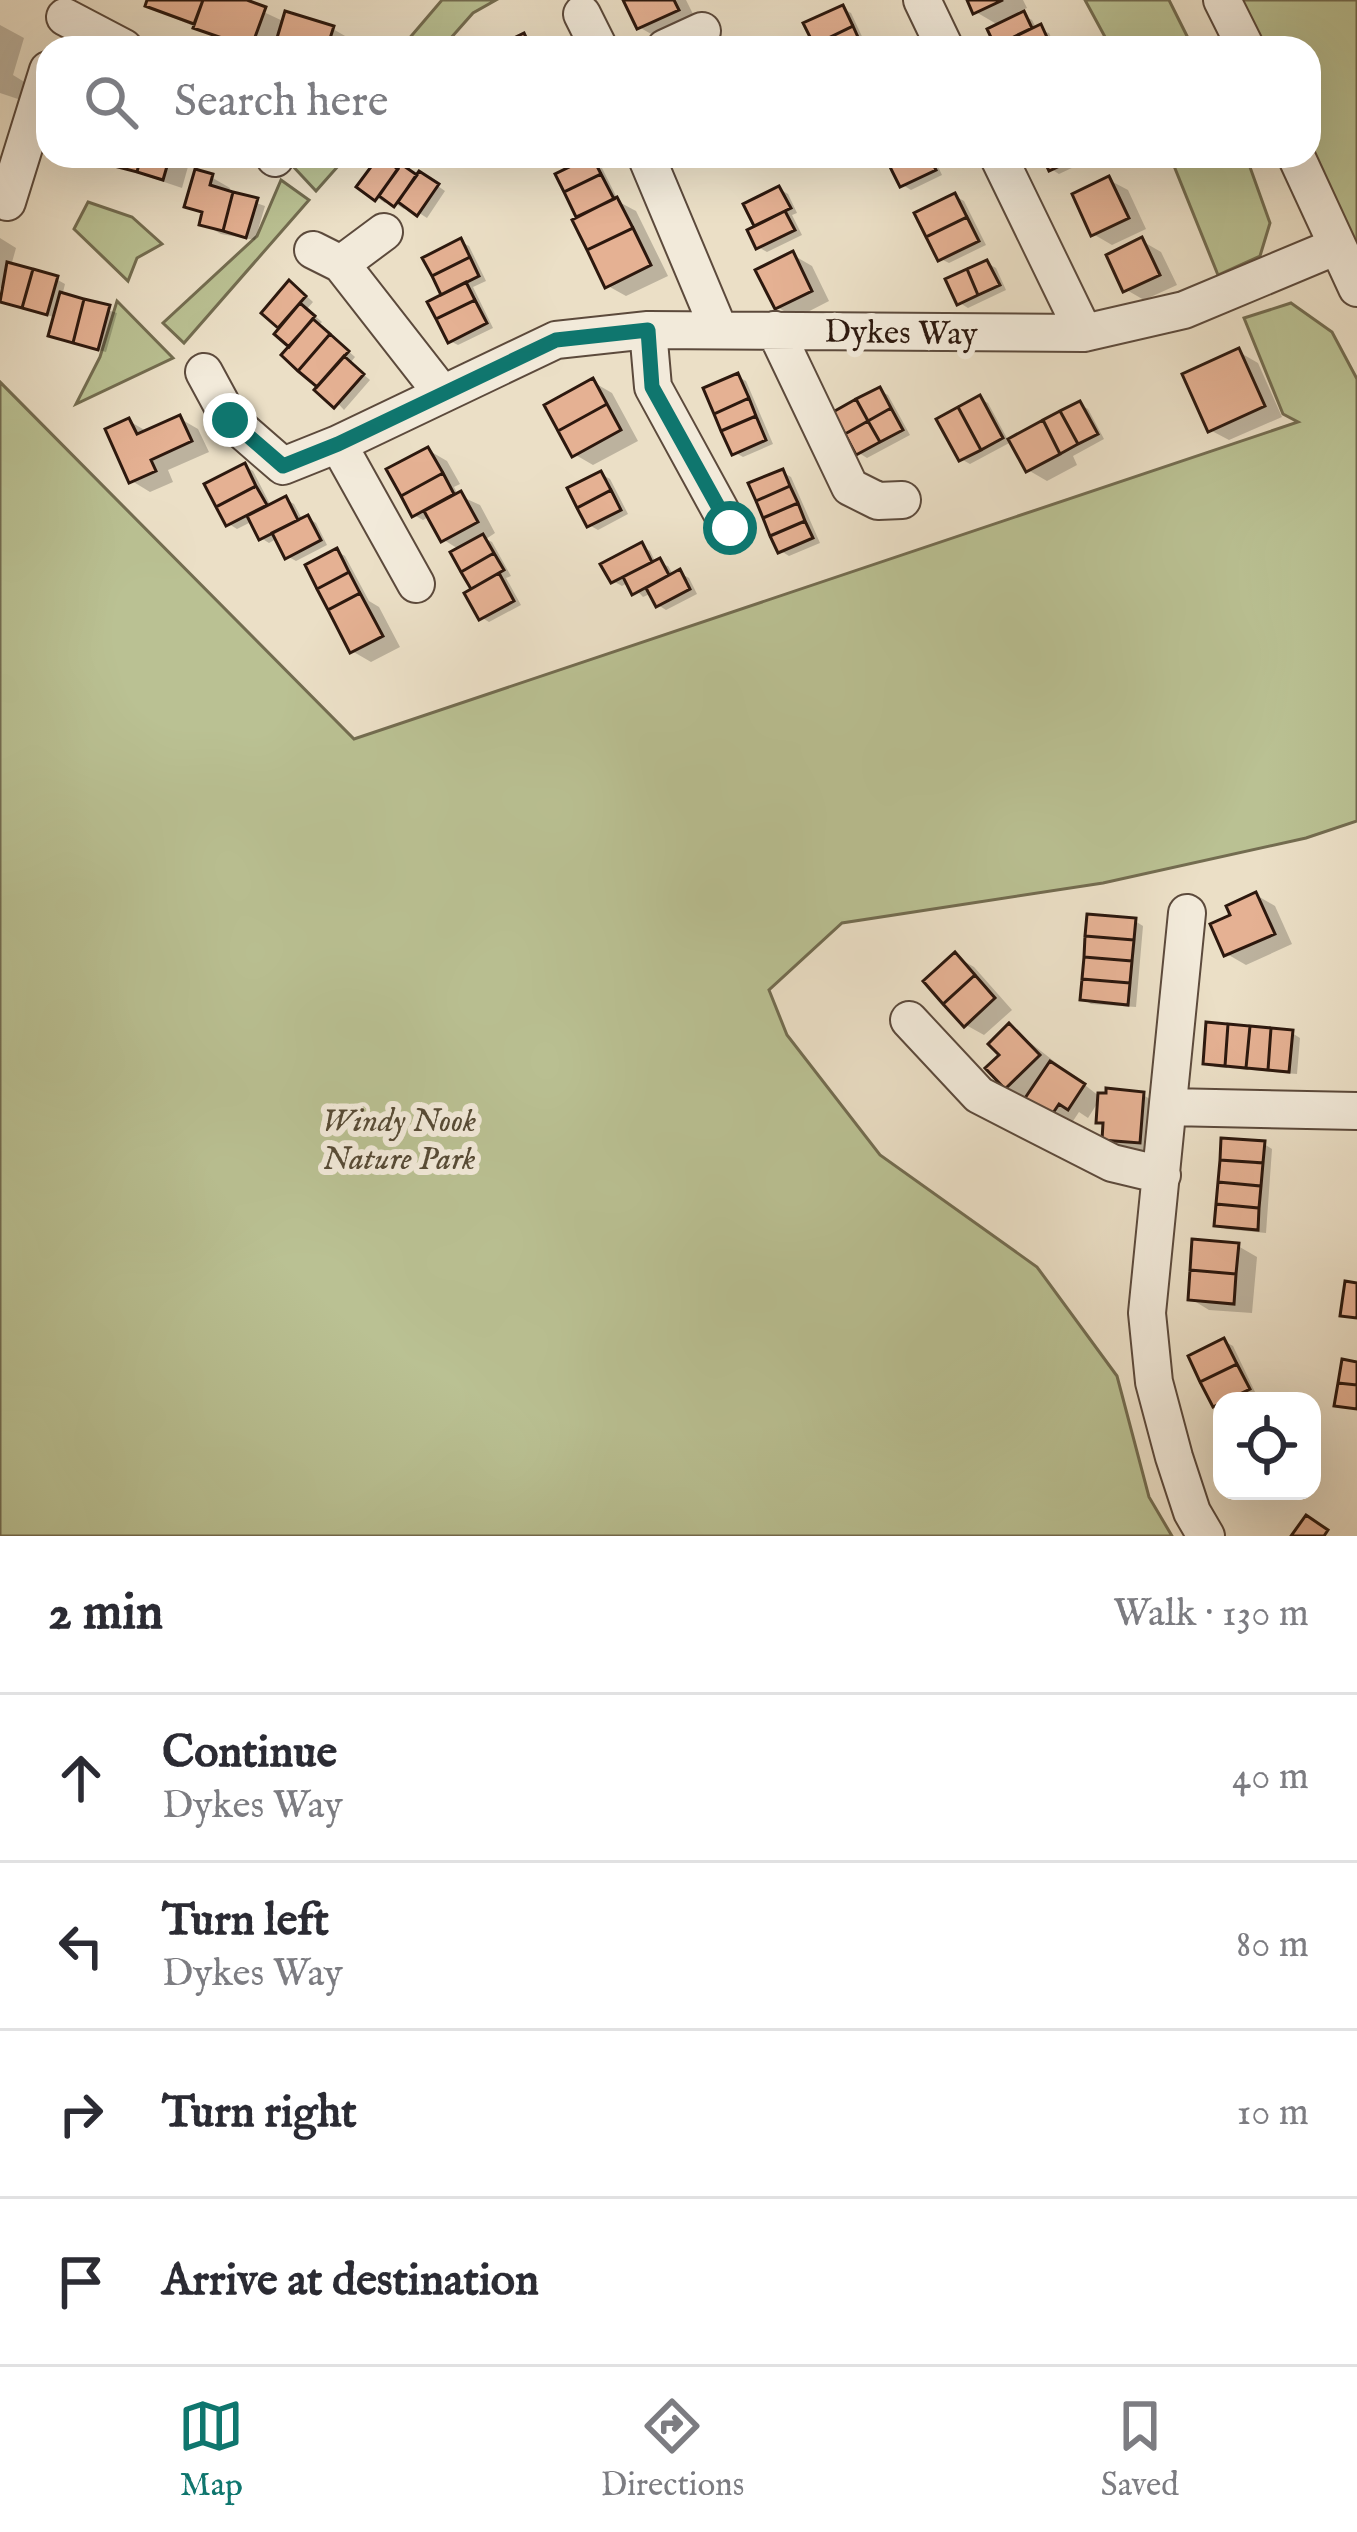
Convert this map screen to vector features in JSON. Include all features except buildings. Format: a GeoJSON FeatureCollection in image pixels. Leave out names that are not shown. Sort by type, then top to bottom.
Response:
{"type":"FeatureCollection","features":[{"type":"Feature","properties":{"kind":"street"},"geometry":{"type":"LineString","coordinates":[[922,0],[939,36]]}},
{"type":"Feature","properties":{"kind":"street"},"geometry":{"type":"LineString","coordinates":[[1222,0],[1240,36]]}},
{"type":"Feature","properties":{"kind":"street"},"geometry":{"type":"LineString","coordinates":[[582,14],[593,36]]}},
{"type":"Feature","properties":{"kind":"street"},"geometry":{"type":"LineString","coordinates":[[64,22],[96,36]]}},
{"type":"Feature","properties":{"kind":"street"},"geometry":{"type":"LineString","coordinates":[[691,36],[702,31]]}},
{"type":"Feature","properties":{"kind":"street"},"geometry":{"type":"LineString","coordinates":[[7,202],[16,113],[36,86]]}},
{"type":"Feature","properties":{"kind":"street"},"geometry":{"type":"LineString","coordinates":[[651,168],[718,330]]}},
{"type":"Feature","properties":{"kind":"street"},"geometry":{"type":"LineString","coordinates":[[1004,168],[1084,333]]}},
{"type":"Feature","properties":{"kind":"street"},"geometry":{"type":"LineString","coordinates":[[1302,168],[1357,288]]}},
{"type":"Feature","properties":{"kind":"street"},"geometry":{"type":"LineString","coordinates":[[384,232],[327,257],[441,392]]}},
{"type":"Feature","properties":{"kind":"street","name":"Dykes Way"},"geometry":{"type":"LineString","coordinates":[[204,372],[230,420],[283,466],[556,340],[648,330],[1084,333],[1184,310],[1337,245]]}},
{"type":"Feature","properties":{"kind":"street"},"geometry":{"type":"LineString","coordinates":[[648,330],[652,387],[730,528]]}},
{"type":"Feature","properties":{"kind":"street"},"geometry":{"type":"LineString","coordinates":[[775,330],[850,487],[878,501],[902,500]]}},
{"type":"Feature","properties":{"kind":"street"},"geometry":{"type":"LineString","coordinates":[[338,444],[416,584]]}},
{"type":"Feature","properties":{"kind":"street"},"geometry":{"type":"LineString","coordinates":[[1187,913],[1148,1312],[1154,1382],[1192,1512],[1206,1536]]}},
{"type":"Feature","properties":{"kind":"street"},"geometry":{"type":"LineString","coordinates":[[909,1020],[980,1095],[1112,1163],[1162,1175]]}},
{"type":"Feature","properties":{"kind":"street"},"geometry":{"type":"LineString","coordinates":[[1168,1107],[1357,1111]]}},
{"type":"Feature","properties":{"kind":"green space"},"geometry":{"type":"Polygon","coordinates":[[[442,0],[496,0],[473,13],[453,36],[411,36],[442,0]]]}},
{"type":"Feature","properties":{"kind":"green space"},"geometry":{"type":"Polygon","coordinates":[[[1085,0],[1169,0],[1187,36],[1104,36],[1085,0]]]}},
{"type":"Feature","properties":{"kind":"green space"},"geometry":{"type":"Polygon","coordinates":[[[1239,0],[1357,0],[1357,247],[1319,168],[1321,36],[1256,36],[1239,0]]]}},
{"type":"Feature","properties":{"kind":"green space"},"geometry":{"type":"Polygon","coordinates":[[[295,168],[336,168],[316,191],[295,168]]]}},
{"type":"Feature","properties":{"kind":"green space"},"geometry":{"type":"Polygon","coordinates":[[[1175,168],[1250,168],[1270,223],[1260,256],[1218,275],[1175,168]]]}},
{"type":"Feature","properties":{"kind":"green space"},"geometry":{"type":"Polygon","coordinates":[[[281,180],[309,200],[184,343],[163,323],[257,236],[281,180]]]}},
{"type":"Feature","properties":{"kind":"green space"},"geometry":{"type":"Polygon","coordinates":[[[88,202],[132,217],[162,244],[137,258],[128,281],[74,229],[88,202]]]}},
{"type":"Feature","properties":{"kind":"green space"},"geometry":{"type":"Polygon","coordinates":[[[117,301],[173,358],[76,404],[100,357],[117,301]]]}},
{"type":"Feature","properties":{"kind":"green space","name":"Windy Nook Nature Park"},"geometry":{"type":"Polygon","coordinates":[[[1291,303],[1332,332],[1357,379],[1357,821],[1306,838],[1103,883],[842,923],[769,990],[787,1035],[880,1155],[1037,1267],[1117,1376],[1149,1497],[1172,1536],[0,1536],[0,382],[354,739],[1298,422],[1283,414],[1244,318],[1291,303]]]}},
{"type":"Feature","properties":{"kind":"route"},"geometry":{"type":"LineString","coordinates":[[230,420],[283,466],[556,340],[648,330],[652,387],[730,528]]}}]}
